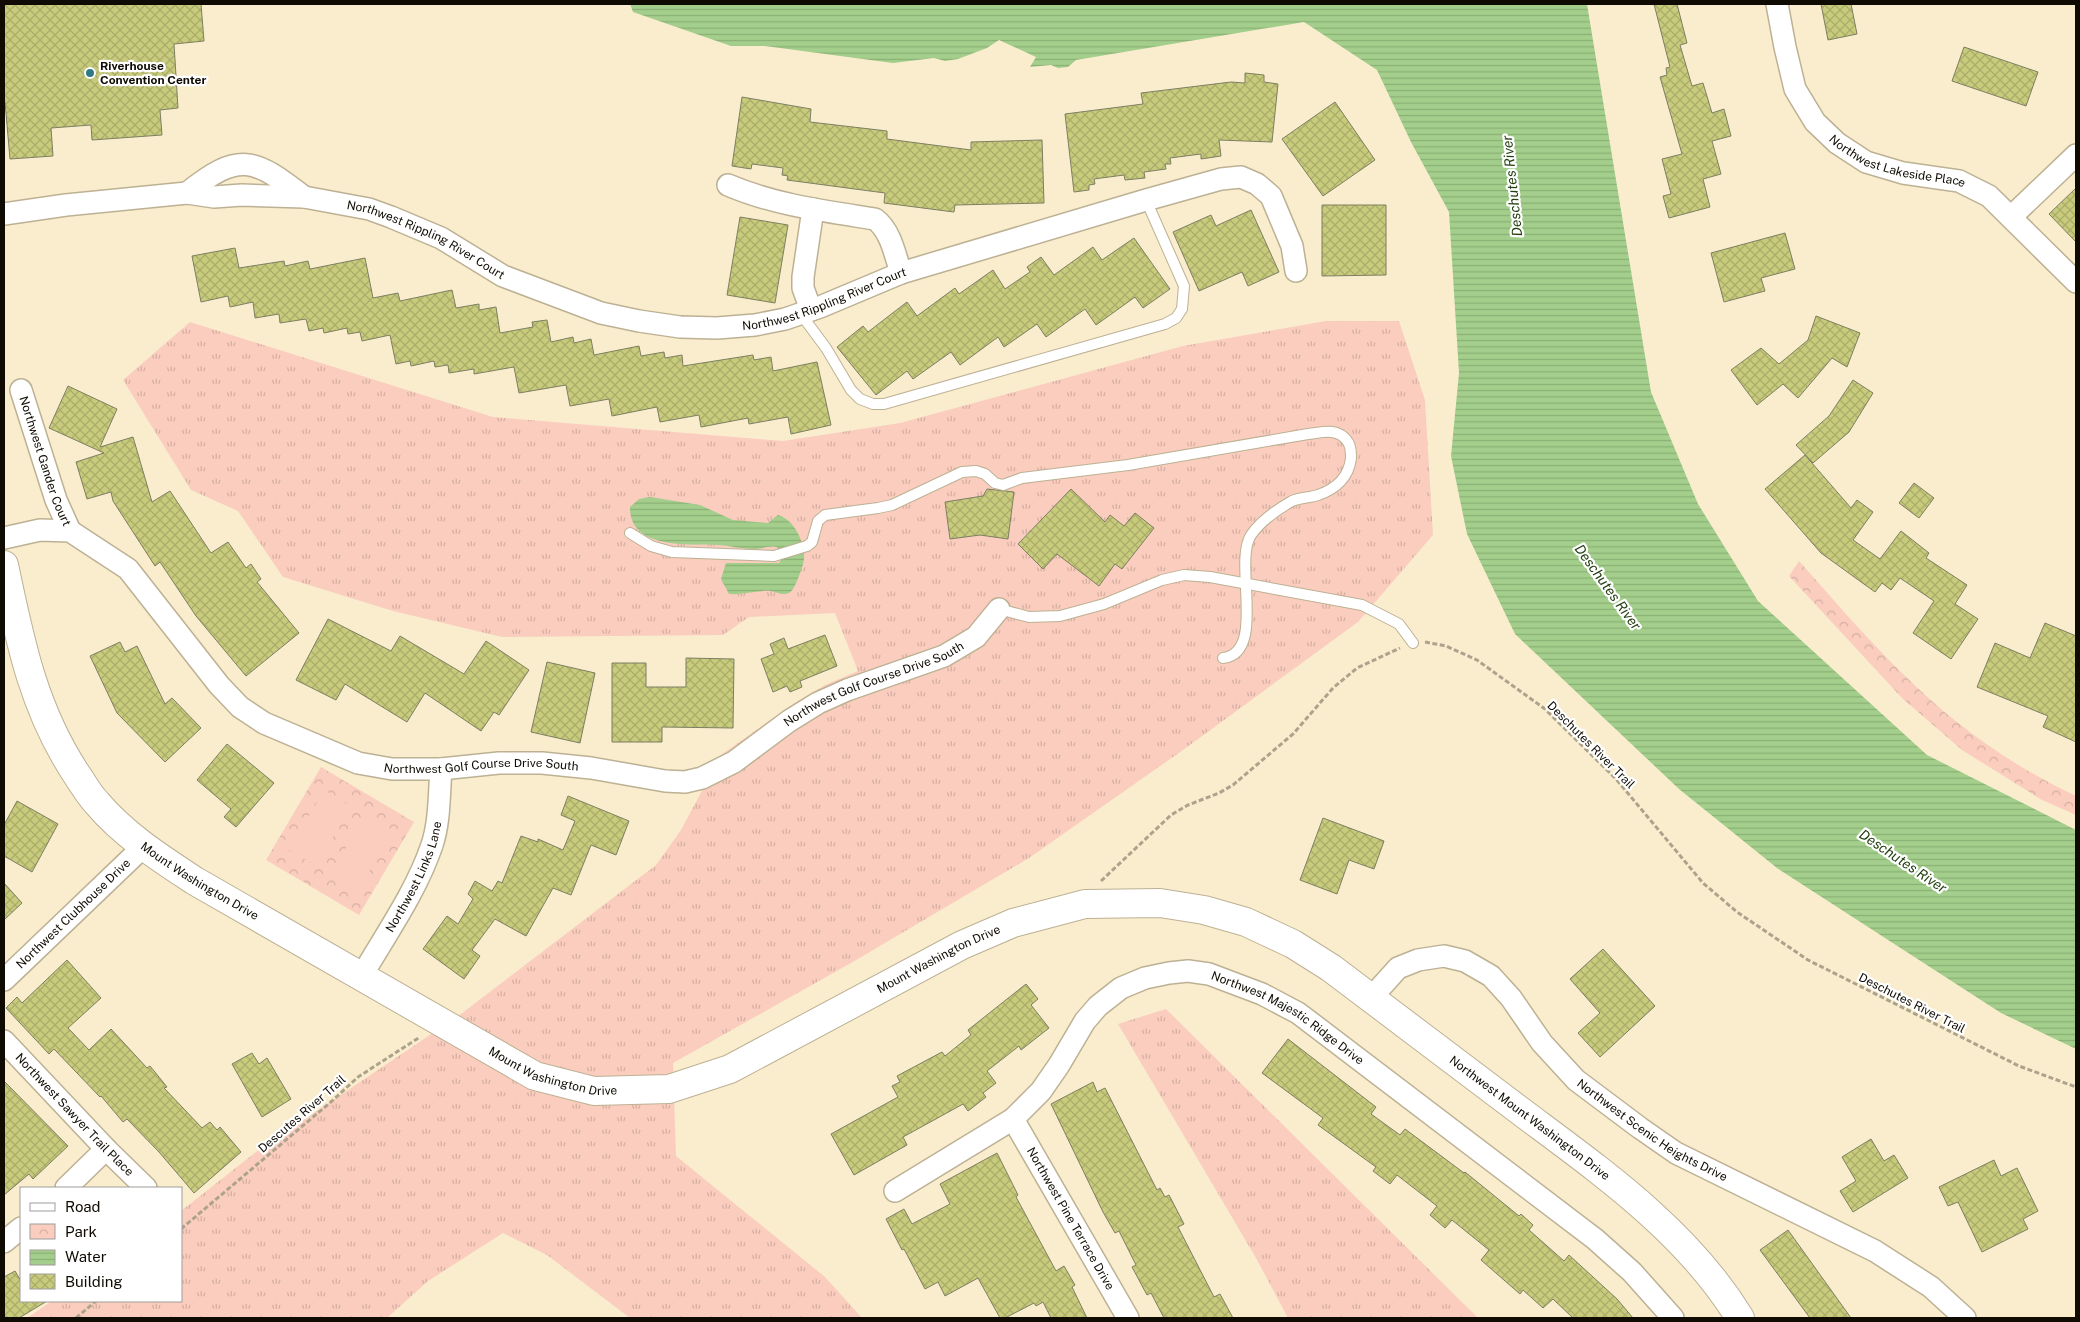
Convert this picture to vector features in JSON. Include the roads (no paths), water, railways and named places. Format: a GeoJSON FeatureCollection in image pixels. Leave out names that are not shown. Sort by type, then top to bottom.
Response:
{"type":"FeatureCollection","features":[{"type":"Feature","properties":{"kind":"main road","name":"Mount Washington Drive"},"geometry":{"type":"LineString","coordinates":[[4,565],[21,644],[38,701],[68,761],[96,804],[143,847],[195,881],[535,1076],[594,1091],[669,1089],[730,1069],[962,945],[1013,922],[1085,904],[1160,903],[1204,910],[1246,922],[1293,944]]}},
{"type":"Feature","properties":{"kind":"main road","name":"Northwest Mount Washington Drive"},"geometry":{"type":"LineString","coordinates":[[1293,944],[1331,968],[1371,998],[1601,1172],[1649,1212],[1698,1259],[1740,1318]]}},
{"type":"Feature","properties":{"kind":"street","name":"Northwest Lakeside Place"},"geometry":{"type":"LineString","coordinates":[[1777,4],[1795,89],[1815,122],[1837,143],[1866,162],[1903,173],[1960,181],[1989,196],[2076,282]]}},
{"type":"Feature","properties":{"kind":"street"},"geometry":{"type":"LineString","coordinates":[[2011,216],[2076,155]]}},
{"type":"Feature","properties":{"kind":"street","name":"Northwest Rippling River Court"},"geometry":{"type":"LineString","coordinates":[[187,193],[207,177],[228,166],[247,164],[264,168],[304,197]]}},
{"type":"Feature","properties":{"kind":"street","name":"Northwest Rippling River Court"},"geometry":{"type":"LineString","coordinates":[[4,214],[66,205],[187,193],[214,197],[242,194],[304,197],[369,209],[391,217],[441,238],[503,276],[601,313],[680,327],[717,328],[755,325],[805,312],[901,273],[1221,179],[1241,178],[1258,184],[1271,196],[1292,246],[1296,271]]}},
{"type":"Feature","properties":{"kind":"street"},"geometry":{"type":"LineString","coordinates":[[728,185],[755,197],[786,205],[875,219],[882,225],[888,235],[901,273]]}},
{"type":"Feature","properties":{"kind":"street"},"geometry":{"type":"LineString","coordinates":[[805,312],[803,277],[813,209]]}},
{"type":"Feature","properties":{"kind":"street","name":"Northwest Gander Court"},"geometry":{"type":"LineString","coordinates":[[21,390],[56,500],[70,531]]}},
{"type":"Feature","properties":{"kind":"street"},"geometry":{"type":"LineString","coordinates":[[4,538],[40,530],[70,531]]}},
{"type":"Feature","properties":{"kind":"street","name":"Northwest Golf Course Drive South"},"geometry":{"type":"LineString","coordinates":[[70,531],[128,569],[219,685],[240,707],[264,723],[358,762],[392,769],[441,769],[499,763],[542,762],[665,781],[685,782],[702,778],[734,762],[789,721],[818,704],[847,690],[944,656],[976,637],[999,609]]}},
{"type":"Feature","properties":{"kind":"street","name":"Northwest Links Lane"},"geometry":{"type":"LineString","coordinates":[[361,977],[419,877],[432,843],[438,810],[441,769]]}},
{"type":"Feature","properties":{"kind":"street","name":"Northwest Clubhouse Drive"},"geometry":{"type":"LineString","coordinates":[[4,980],[143,847]]}},
{"type":"Feature","properties":{"kind":"street","name":"Northwest Scenic Heights Drive"},"geometry":{"type":"LineString","coordinates":[[1371,998],[1398,968],[1418,960],[1444,956],[1465,961],[1491,976],[1511,998],[1542,1043],[1576,1080],[1640,1128],[1676,1153],[1875,1251],[1931,1287],[1965,1318]]}},
{"type":"Feature","properties":{"kind":"street","name":"Northwest Majestic Ridge Drive"},"geometry":{"type":"LineString","coordinates":[[895,1191],[1014,1119],[1041,1091],[1059,1065],[1085,1020],[1098,1006],[1121,988],[1145,978],[1170,973],[1188,971],[1209,974],[1262,994],[1298,1013],[1595,1239],[1632,1272],[1673,1318]]}},
{"type":"Feature","properties":{"kind":"street","name":"Northwest Sawyer Trail Place"},"geometry":{"type":"LineString","coordinates":[[4,1041],[106,1149],[145,1187]]}},
{"type":"Feature","properties":{"kind":"street","name":"Northwest Pine Terrace Drive"},"geometry":{"type":"LineString","coordinates":[[1014,1119],[1128,1318]]}},
{"type":"Feature","properties":{"kind":"street"},"geometry":{"type":"LineString","coordinates":[[67,1187],[106,1149]]}},
{"type":"Feature","properties":{"kind":"street"},"geometry":{"type":"LineString","coordinates":[[4,1242],[20,1229]]}},
{"type":"Feature","properties":{"kind":"lane"},"geometry":{"type":"LineString","coordinates":[[805,312],[851,390],[860,399],[873,404],[884,404],[1165,324],[1176,318],[1182,309],[1184,286],[1146,200]]}},
{"type":"Feature","properties":{"kind":"lane"},"geometry":{"type":"LineString","coordinates":[[630,533],[651,546],[672,552],[774,556],[807,546],[812,542],[818,521],[825,515],[892,505],[962,472],[976,471],[1003,485],[1022,478],[1128,465],[1308,434],[1332,432],[1341,435],[1349,442],[1351,452],[1350,465],[1343,480],[1331,489],[1318,495],[1294,500],[1261,524],[1250,536],[1245,555],[1247,609],[1244,640],[1238,651],[1231,658],[1223,658]]}},
{"type":"Feature","properties":{"kind":"lane"},"geometry":{"type":"LineString","coordinates":[[999,609],[1029,617],[1060,616],[1104,604],[1162,580],[1184,575],[1210,577],[1362,605],[1399,624],[1413,643]]}},
{"type":"Feature","properties":{"kind":"water","name":"Deschutes River"},"geometry":{"type":"Polygon","coordinates":[[[630,4],[1587,4],[1651,392],[1698,504],[1758,601],[1927,755],[2076,830],[2076,1049],[2001,1013],[1777,868],[1679,789],[1515,634],[1467,534],[1451,456],[1459,373],[1449,212],[1411,142],[1377,70],[1304,22],[1076,60],[1068,67],[1058,68],[1051,65],[1030,67],[1036,57],[999,40],[987,48],[958,59],[945,61],[934,58],[893,63],[765,46],[731,46],[633,12],[630,4]]]}},
{"type":"Feature","properties":{"kind":"water"},"geometry":{"type":"Polygon","coordinates":[[[650,497],[700,505],[733,520],[768,523],[778,515],[784,518],[798,533],[804,553],[802,567],[793,589],[789,593],[784,594],[766,591],[729,594],[721,579],[726,563],[779,563],[781,560],[777,547],[750,549],[719,545],[678,544],[650,538],[639,531],[632,521],[630,507],[639,499],[650,497]]]}},
{"type":"Feature","properties":{"kind":"place","name":"Riverhouse Convention Center"},"geometry":{"type":"Point","coordinates":[90,73]}}]}
